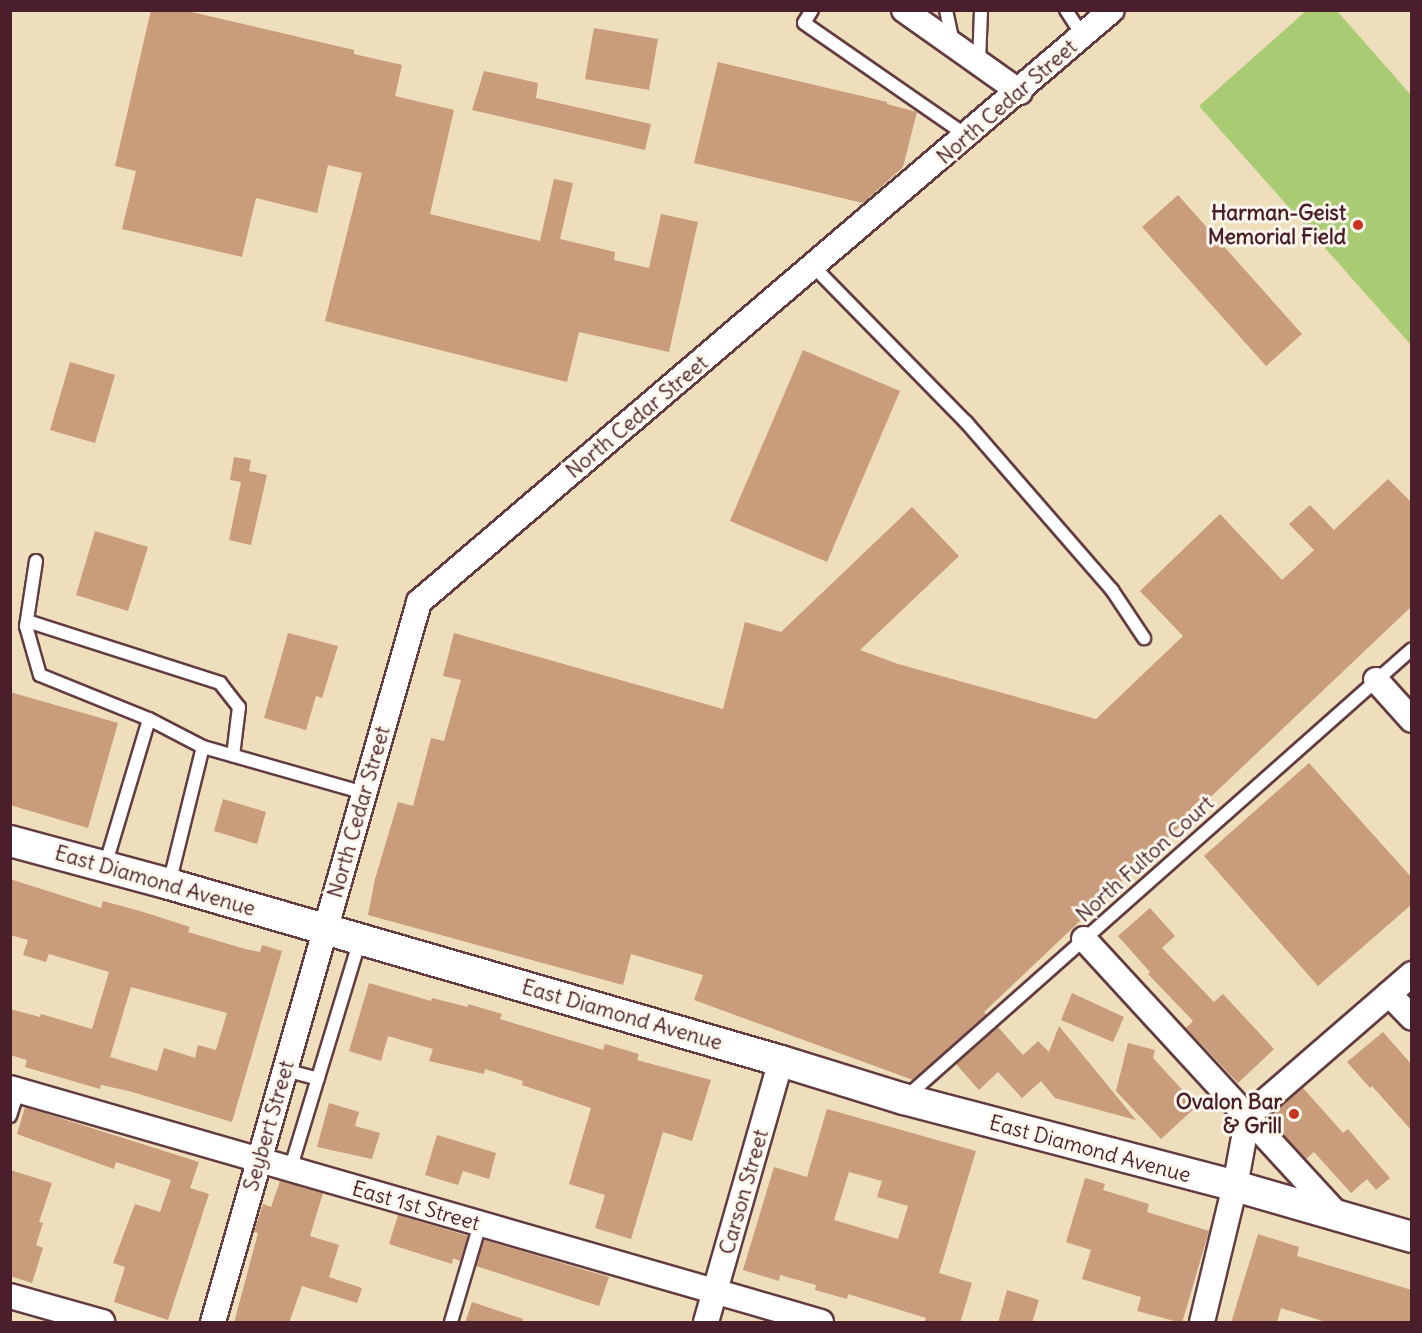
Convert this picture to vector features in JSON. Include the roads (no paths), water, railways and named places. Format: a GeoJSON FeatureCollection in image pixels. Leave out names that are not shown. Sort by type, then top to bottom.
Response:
{"type":"FeatureCollection","features":[{"type":"Feature","properties":{"kind":"street"},"geometry":{"type":"LineString","coordinates":[[903,10],[1020,92]]}},
{"type":"Feature","properties":{"kind":"street","name":"North Cedar Street"},"geometry":{"type":"LineString","coordinates":[[325,929],[419,602],[1020,92],[1112,10]]}},
{"type":"Feature","properties":{"kind":"street"},"geometry":{"type":"LineString","coordinates":[[1376,680],[1412,720]]}},
{"type":"Feature","properties":{"kind":"street","name":"East Diamond Avenue"},"geometry":{"type":"LineString","coordinates":[[10,841],[360,939],[904,1099],[1235,1186],[1412,1237]]}},
{"type":"Feature","properties":{"kind":"street","name":"Seybert Street"},"geometry":{"type":"LineString","coordinates":[[213,1323],[325,929]]}},
{"type":"Feature","properties":{"kind":"street"},"geometry":{"type":"LineString","coordinates":[[1084,939],[1338,1215]]}},
{"type":"Feature","properties":{"kind":"street"},"geometry":{"type":"LineString","coordinates":[[1202,1323],[1235,1186],[1248,1116],[1412,974]]}},
{"type":"Feature","properties":{"kind":"street"},"geometry":{"type":"LineString","coordinates":[[1389,994],[1412,1018]]}},
{"type":"Feature","properties":{"kind":"street","name":"Carson Street"},"geometry":{"type":"LineString","coordinates":[[706,1323],[781,1061]]}},
{"type":"Feature","properties":{"kind":"street","name":"East 1st Street"},"geometry":{"type":"LineString","coordinates":[[14,1090],[821,1323]]}},
{"type":"Feature","properties":{"kind":"street"},"geometry":{"type":"LineString","coordinates":[[10,1296],[102,1323]]}},
{"type":"Feature","properties":{"kind":"lane"},"geometry":{"type":"LineString","coordinates":[[812,10],[804,23],[967,136]]}},
{"type":"Feature","properties":{"kind":"lane"},"geometry":{"type":"LineString","coordinates":[[946,10],[954,46]]}},
{"type":"Feature","properties":{"kind":"lane"},"geometry":{"type":"LineString","coordinates":[[979,64],[981,10]]}},
{"type":"Feature","properties":{"kind":"lane"},"geometry":{"type":"LineString","coordinates":[[1066,10],[1083,36]]}},
{"type":"Feature","properties":{"kind":"lane"},"geometry":{"type":"LineString","coordinates":[[814,267],[966,422],[1112,590],[1144,638]]}},
{"type":"Feature","properties":{"kind":"lane"},"geometry":{"type":"LineString","coordinates":[[36,561],[27,621],[40,675],[149,718],[203,747],[364,793]]}},
{"type":"Feature","properties":{"kind":"lane"},"geometry":{"type":"LineString","coordinates":[[27,621],[220,683],[239,707],[233,756]]}},
{"type":"Feature","properties":{"kind":"lane","name":"North Fulton Court"},"geometry":{"type":"LineString","coordinates":[[904,1099],[1412,649]]}},
{"type":"Feature","properties":{"kind":"lane"},"geometry":{"type":"LineString","coordinates":[[105,866],[149,718]]}},
{"type":"Feature","properties":{"kind":"lane"},"geometry":{"type":"LineString","coordinates":[[169,884],[203,747]]}},
{"type":"Feature","properties":{"kind":"lane"},"geometry":{"type":"LineString","coordinates":[[291,1170],[360,939]]}},
{"type":"Feature","properties":{"kind":"lane"},"geometry":{"type":"LineString","coordinates":[[285,1070],[318,1079]]}},
{"type":"Feature","properties":{"kind":"lane"},"geometry":{"type":"LineString","coordinates":[[10,1116],[14,1090]]}},
{"type":"Feature","properties":{"kind":"lane"},"geometry":{"type":"LineString","coordinates":[[451,1323],[480,1224]]}},
{"type":"Feature","properties":{"kind":"place","name":"Harman-Geist Memorial Field"},"geometry":{"type":"Point","coordinates":[1358,225]}},
{"type":"Feature","properties":{"kind":"place","name":"Ovalon Bar & Grill"},"geometry":{"type":"Point","coordinates":[1294,1114]}}]}
